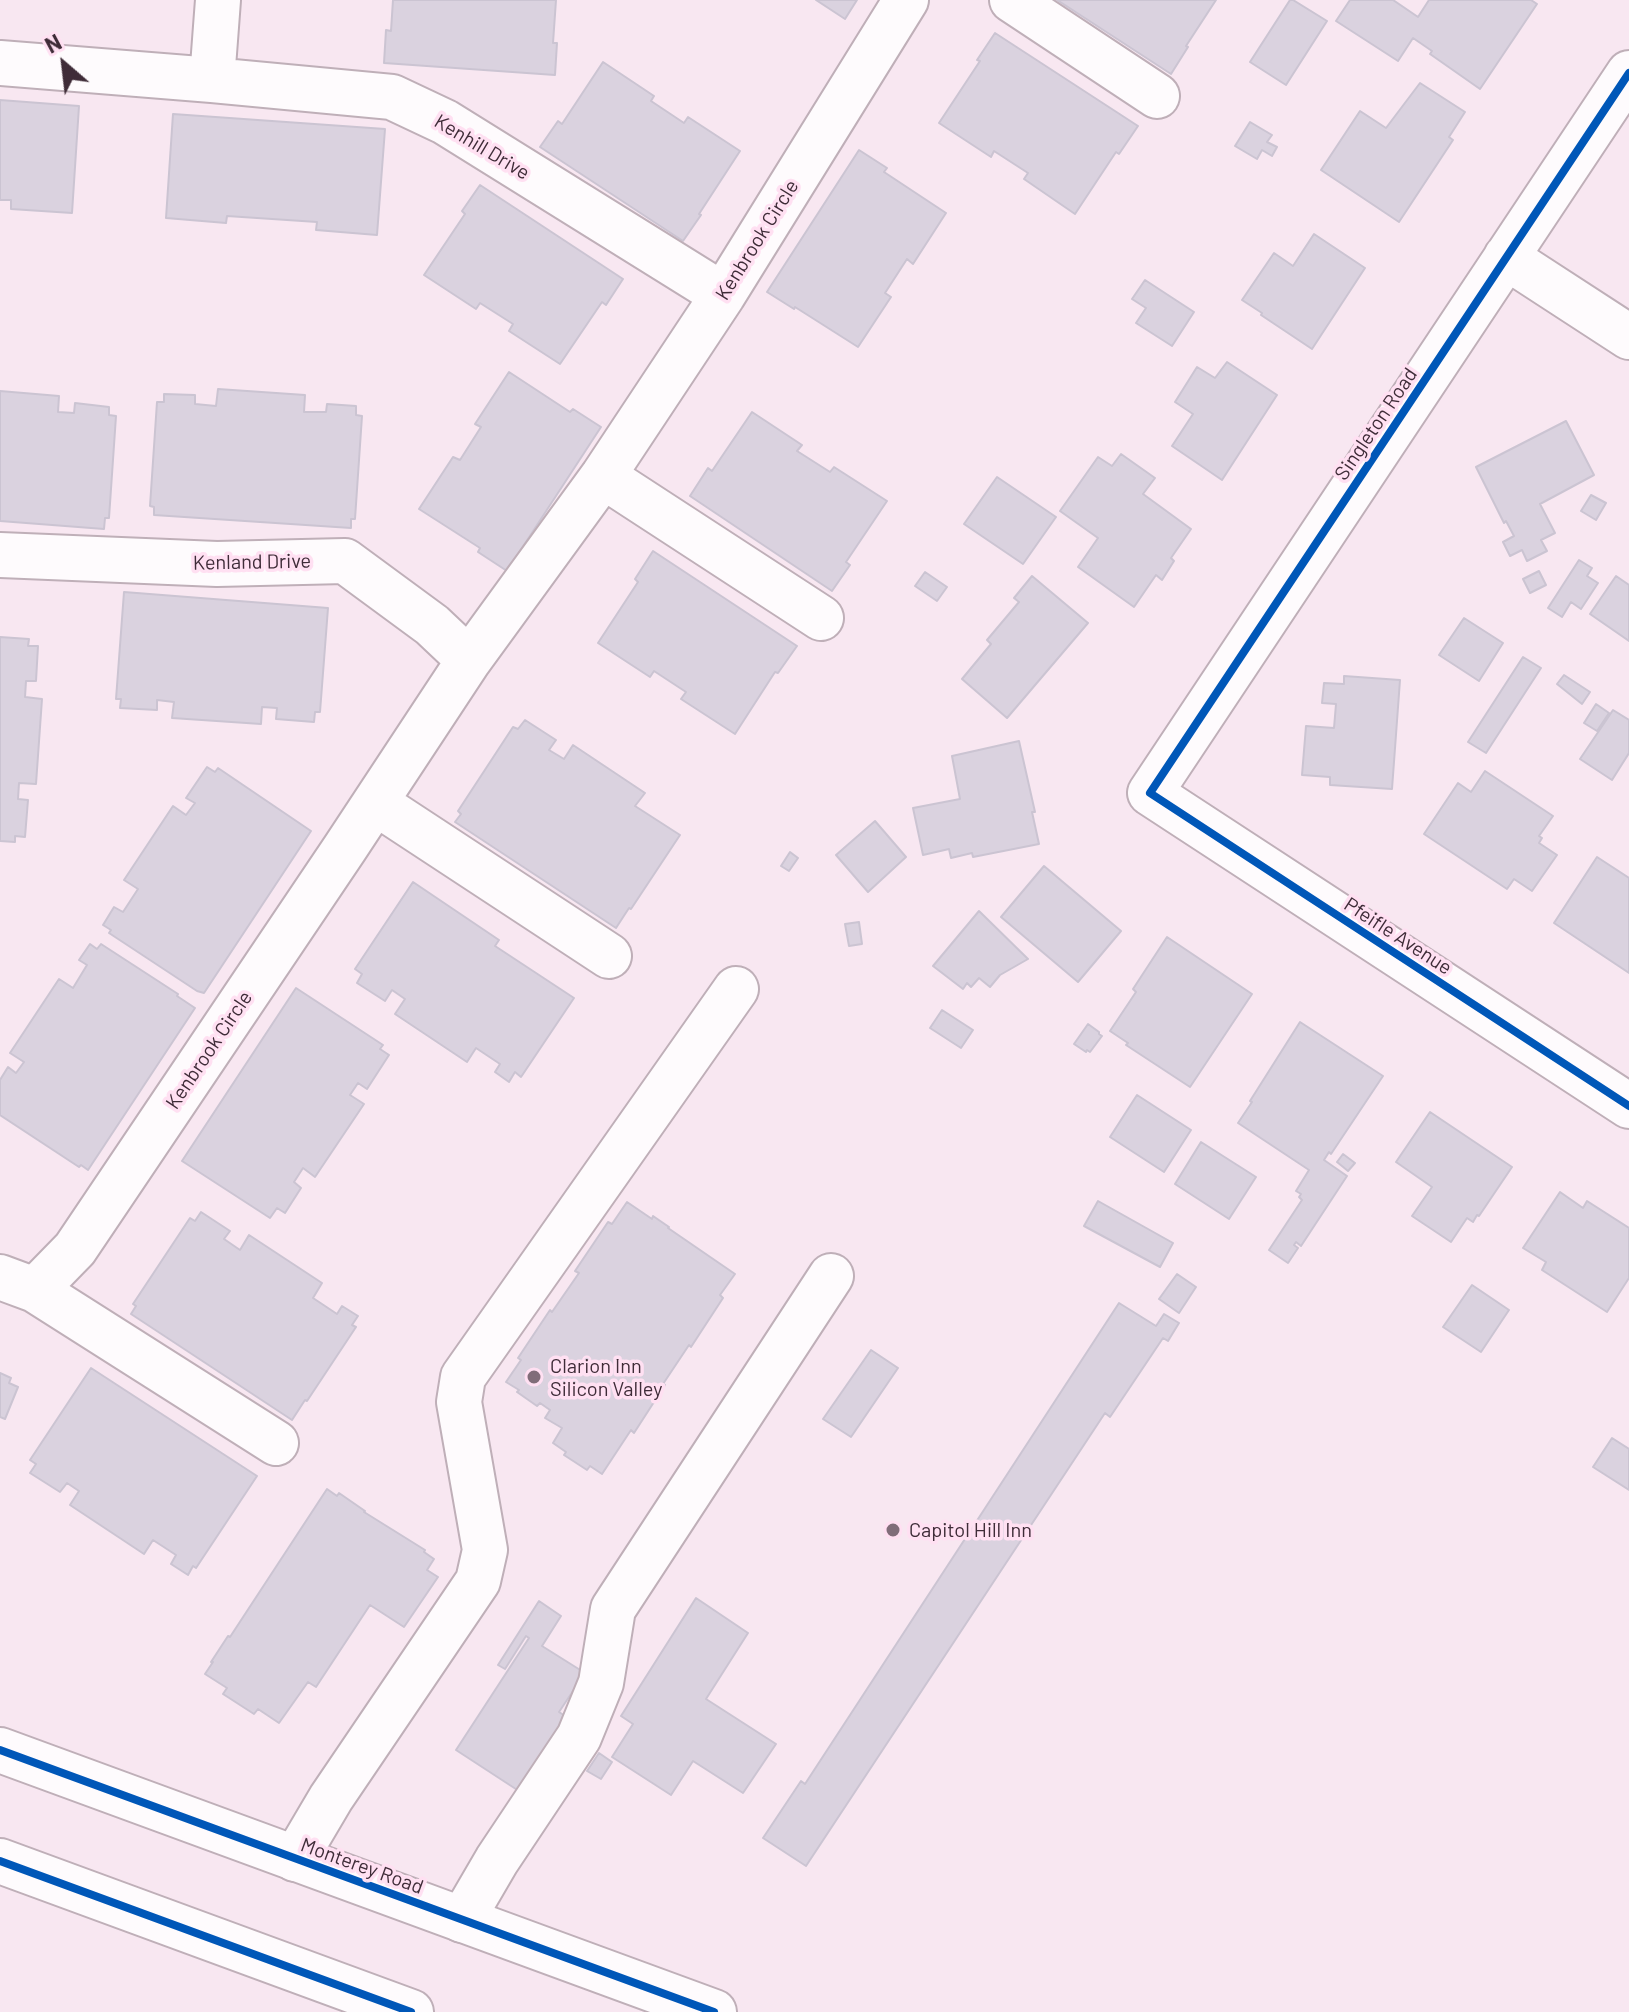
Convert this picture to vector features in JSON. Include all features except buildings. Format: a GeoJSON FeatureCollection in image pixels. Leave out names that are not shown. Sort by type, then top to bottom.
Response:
{"type":"FeatureCollection","features":[{"type":"Feature","properties":{"kind":"street"},"geometry":{"type":"LineString","coordinates":[[212,80],[218,0]]}},
{"type":"Feature","properties":{"kind":"street","name":"Kenbrook Circle"},"geometry":{"type":"LineString","coordinates":[[276,1443],[17,1284],[75,1249],[469,660],[603,476],[723,295],[906,0]]}},
{"type":"Feature","properties":{"kind":"street"},"geometry":{"type":"LineString","coordinates":[[1012,0],[1157,96]]}},
{"type":"Feature","properties":{"kind":"street","name":"Kenhill Drive"},"geometry":{"type":"LineString","coordinates":[[0,63],[392,97],[445,122],[723,295]]}},
{"type":"Feature","properties":{"kind":"street","name":"Singleton Road"},"geometry":{"type":"LineString","coordinates":[[1150,793],[1629,73]]}},
{"type":"Feature","properties":{"kind":"street"},"geometry":{"type":"LineString","coordinates":[[1506,257],[1629,337]]}},
{"type":"Feature","properties":{"kind":"street"},"geometry":{"type":"LineString","coordinates":[[603,476],[821,618]]}},
{"type":"Feature","properties":{"kind":"street","name":"Kenland Drive"},"geometry":{"type":"LineString","coordinates":[[0,555],[217,564],[345,561],[432,625],[469,660]]}},
{"type":"Feature","properties":{"kind":"street","name":"Pfeifle Avenue"},"geometry":{"type":"LineString","coordinates":[[1150,793],[1629,1106]]}},
{"type":"Feature","properties":{"kind":"street"},"geometry":{"type":"LineString","coordinates":[[376,803],[609,956]]}},
{"type":"Feature","properties":{"kind":"street"},"geometry":{"type":"LineString","coordinates":[[295,1859],[331,1798],[478,1581],[485,1550],[459,1402],[463,1377],[736,989]]}},
{"type":"Feature","properties":{"kind":"street"},"geometry":{"type":"LineString","coordinates":[[462,1920],[497,1860],[579,1737],[601,1683],[613,1609],[831,1276]]}},
{"type":"Feature","properties":{"kind":"street","name":"Monterey Road"},"geometry":{"type":"LineString","coordinates":[[0,1750],[714,2012]]}},
{"type":"Feature","properties":{"kind":"street"},"geometry":{"type":"LineString","coordinates":[[0,1861],[411,2012]]}},
{"type":"Feature","properties":{"kind":"cycle path"},"geometry":{"type":"LineString","coordinates":[[1629,73],[1150,793],[1629,1106]]}},
{"type":"Feature","properties":{"kind":"cycle path"},"geometry":{"type":"LineString","coordinates":[[0,1750],[714,2012]]}},
{"type":"Feature","properties":{"kind":"cycle path"},"geometry":{"type":"LineString","coordinates":[[0,1861],[411,2012]]}},
{"type":"Feature","properties":{"kind":"place","name":"Clarion Inn Silicon Valley"},"geometry":{"type":"Point","coordinates":[534,1377]}},
{"type":"Feature","properties":{"kind":"place","name":"Capitol Hill Inn"},"geometry":{"type":"Point","coordinates":[893,1530]}}]}
